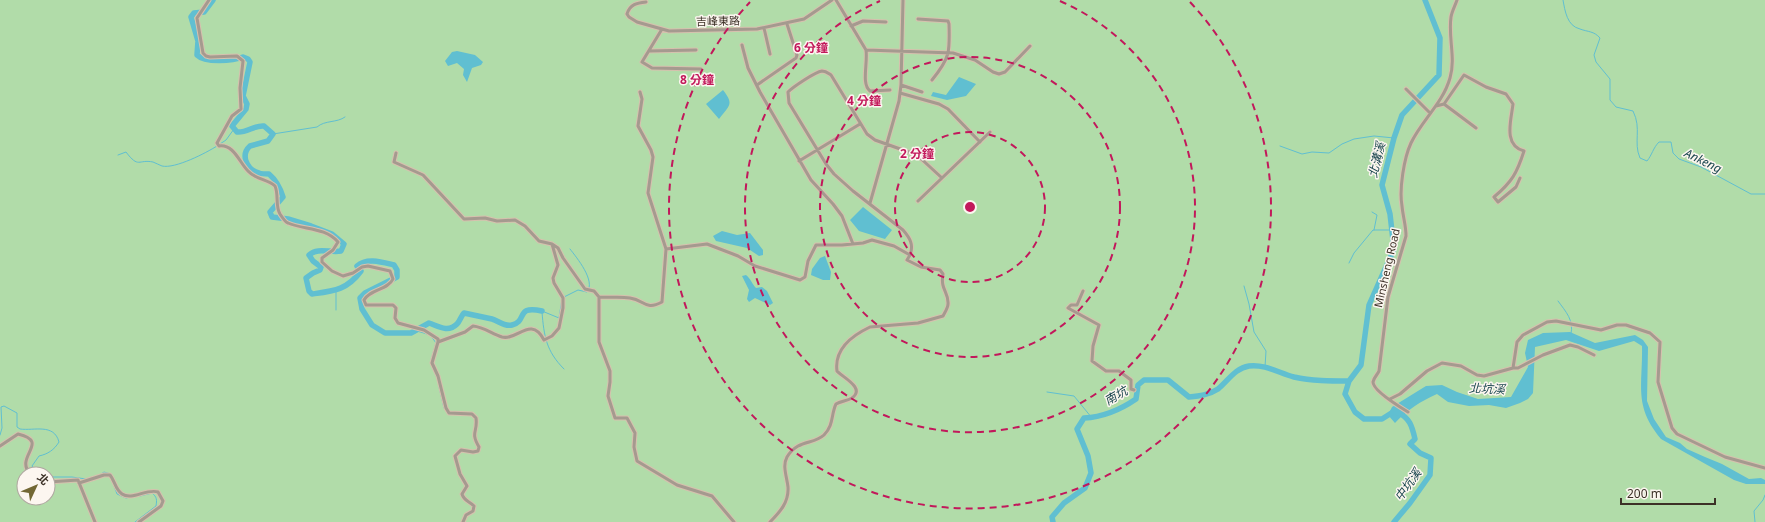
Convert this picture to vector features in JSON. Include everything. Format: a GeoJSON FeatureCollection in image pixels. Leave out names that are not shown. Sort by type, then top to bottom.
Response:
{"type":"FeatureCollection","features":[{"type":"Feature","properties":{"kind":"street"},"geometry":{"type":"LineString","coordinates":[[209,0],[198,16],[197,23],[202,40],[202,48],[206,56],[210,58],[233,55],[240,57],[243,61],[240,88],[241,108],[232,116],[217,143],[219,146],[226,145],[230,147],[243,166],[254,176],[273,184],[278,194],[278,206],[282,217],[287,223],[325,233],[336,239],[338,242],[332,251],[322,258],[322,262],[332,271],[343,276],[353,273],[362,267],[368,266],[390,271],[393,279],[391,283],[367,295],[364,300],[364,304],[368,306],[393,305],[396,308],[395,318],[398,323],[431,333],[438,339],[432,363],[438,376],[446,408],[449,413],[472,414],[476,418],[474,439],[479,447],[478,451],[473,452],[461,450],[455,456],[460,474],[467,486],[462,494],[465,500],[474,506],[473,511],[466,515],[463,522]]}},
{"type":"Feature","properties":{"kind":"street","name":"吉峰東路"},"geometry":{"type":"LineString","coordinates":[[646,2],[632,6],[627,14],[629,17],[637,22],[669,31],[764,28],[787,24],[804,19],[832,0]]}},
{"type":"Feature","properties":{"kind":"street"},"geometry":{"type":"LineString","coordinates":[[836,0],[866,50],[867,60],[864,83],[866,88],[870,91],[890,90]]}},
{"type":"Feature","properties":{"kind":"street"},"geometry":{"type":"LineString","coordinates":[[870,203],[896,116],[900,93],[903,0]]}},
{"type":"Feature","properties":{"kind":"street","name":"Minsheng Road"},"geometry":{"type":"LineString","coordinates":[[1391,400],[1378,392],[1373,384],[1374,378],[1379,371],[1388,297],[1406,236],[1406,226],[1401,196],[1407,153],[1418,130],[1446,90],[1452,70],[1453,56],[1451,18],[1457,0]]}},
{"type":"Feature","properties":{"kind":"street"},"geometry":{"type":"LineString","coordinates":[[918,20],[948,21],[949,53],[946,62],[932,80]]}},
{"type":"Feature","properties":{"kind":"street"},"geometry":{"type":"LineString","coordinates":[[851,26],[863,21],[886,22]]}},
{"type":"Feature","properties":{"kind":"street"},"geometry":{"type":"LineString","coordinates":[[757,85],[796,58],[797,55],[787,24]]}},
{"type":"Feature","properties":{"kind":"street"},"geometry":{"type":"LineString","coordinates":[[764,28],[770,54]]}},
{"type":"Feature","properties":{"kind":"street"},"geometry":{"type":"LineString","coordinates":[[662,29],[642,62],[652,68],[701,69]]}},
{"type":"Feature","properties":{"kind":"street"},"geometry":{"type":"LineString","coordinates":[[742,45],[748,68],[799,161],[811,180],[834,204],[842,216],[853,244]]}},
{"type":"Feature","properties":{"kind":"street"},"geometry":{"type":"LineString","coordinates":[[866,50],[949,53],[975,60],[993,72],[999,74],[1005,72],[1030,46]]}},
{"type":"Feature","properties":{"kind":"street"},"geometry":{"type":"LineString","coordinates":[[649,51],[696,50]]}},
{"type":"Feature","properties":{"kind":"street"},"geometry":{"type":"LineString","coordinates":[[770,522],[781,511],[787,498],[788,488],[785,464],[788,456],[800,444],[823,436],[834,418],[836,404],[852,398],[855,393],[856,388],[854,384],[837,371],[836,362],[841,348],[863,330],[870,327],[918,323],[943,316],[948,305],[941,283],[943,274],[940,270],[921,267],[908,260],[913,248],[909,238],[903,230],[853,191],[834,174],[818,150],[788,98],[788,92],[819,72],[828,72],[835,81],[860,124],[871,138],[917,155],[942,178]]}},
{"type":"Feature","properties":{"kind":"street"},"geometry":{"type":"LineString","coordinates":[[1436,106],[1444,104],[1464,75],[1486,87],[1506,94],[1513,104],[1510,137],[1512,144],[1517,148],[1524,150],[1515,174],[1508,185],[1494,197],[1498,202],[1516,187],[1520,178]]}},
{"type":"Feature","properties":{"kind":"street"},"geometry":{"type":"LineString","coordinates":[[901,85],[922,92]]}},
{"type":"Feature","properties":{"kind":"street"},"geometry":{"type":"LineString","coordinates":[[1407,90],[1430,113]]}},
{"type":"Feature","properties":{"kind":"street"},"geometry":{"type":"LineString","coordinates":[[599,297],[632,298],[648,306],[655,306],[662,302],[666,249],[648,193],[653,157],[651,150],[638,126],[642,99],[640,92]]}},
{"type":"Feature","properties":{"kind":"street"},"geometry":{"type":"LineString","coordinates":[[900,93],[939,104],[948,109],[980,142]]}},
{"type":"Feature","properties":{"kind":"street"},"geometry":{"type":"LineString","coordinates":[[1444,104],[1476,128]]}},
{"type":"Feature","properties":{"kind":"street"},"geometry":{"type":"LineString","coordinates":[[799,161],[860,124]]}},
{"type":"Feature","properties":{"kind":"street"},"geometry":{"type":"LineString","coordinates":[[918,201],[990,132]]}},
{"type":"Feature","properties":{"kind":"street"},"geometry":{"type":"LineString","coordinates":[[396,153],[394,162],[422,175],[464,218],[485,218],[497,221],[515,220],[525,226],[539,241],[552,244],[558,248],[563,258],[586,289],[594,291],[599,297],[599,342],[610,370],[608,396],[615,418],[627,418],[635,433],[634,447],[637,461],[677,485],[712,496],[734,522]]}},
{"type":"Feature","properties":{"kind":"street"},"geometry":{"type":"LineString","coordinates":[[666,249],[707,244],[738,256],[755,266],[800,280],[805,277],[808,261],[816,245],[842,245],[876,240],[894,246],[910,255]]}},
{"type":"Feature","properties":{"kind":"street"},"geometry":{"type":"LineString","coordinates":[[438,342],[465,332],[473,326],[481,326],[504,338],[513,336],[522,330],[530,329],[541,334],[544,340],[549,339],[559,328],[563,300],[553,278],[558,265],[552,244]]}},
{"type":"Feature","properties":{"kind":"street"},"geometry":{"type":"LineString","coordinates":[[1083,291],[1077,304],[1068,308],[1099,325],[1093,346],[1092,361],[1106,371],[1119,371],[1131,380],[1131,389],[1134,390]]}},
{"type":"Feature","properties":{"kind":"street"},"geometry":{"type":"LineString","coordinates":[[1513,368],[1518,342],[1523,334],[1547,322],[1556,321],[1570,323],[1601,330],[1617,325],[1626,325],[1654,335],[1660,342],[1658,382],[1673,430],[1682,437],[1725,457],[1765,468]]}},
{"type":"Feature","properties":{"kind":"street"},"geometry":{"type":"LineString","coordinates":[[1408,412],[1391,400],[1427,371],[1442,363],[1461,366],[1477,375],[1484,376],[1518,368],[1539,356],[1570,345],[1578,347],[1594,355]]}},
{"type":"Feature","properties":{"kind":"street"},"geometry":{"type":"LineString","coordinates":[[0,446],[18,434],[29,438],[33,443],[33,446],[26,456],[26,466]]}},
{"type":"Feature","properties":{"kind":"street"},"geometry":{"type":"LineString","coordinates":[[79,483],[101,476],[111,476],[117,489],[122,494],[133,496],[154,491],[161,494],[163,501],[161,506],[139,522]]}},
{"type":"Feature","properties":{"kind":"street"},"geometry":{"type":"LineString","coordinates":[[56,481],[78,480],[95,522]]}},
{"type":"Feature","properties":{"kind":"green space"},"geometry":{"type":"Polygon","coordinates":[[[0,0],[1765,0],[1765,522],[0,522],[0,0]]]}},
{"type":"Feature","properties":{"kind":"water"},"geometry":{"type":"Polygon","coordinates":[[[457,51],[475,55],[483,62],[481,65],[472,68],[467,82],[463,75],[464,69],[457,63],[448,66],[445,61],[452,52],[457,51]]]}},
{"type":"Feature","properties":{"kind":"water"},"geometry":{"type":"Polygon","coordinates":[[[959,77],[976,84],[966,96],[947,100],[931,96],[933,92],[946,95],[959,77]]]}},
{"type":"Feature","properties":{"kind":"water"},"geometry":{"type":"Polygon","coordinates":[[[723,90],[729,98],[729,104],[726,111],[719,119],[706,104],[723,90]]]}},
{"type":"Feature","properties":{"kind":"water"},"geometry":{"type":"Polygon","coordinates":[[[863,207],[892,230],[885,239],[859,231],[850,220],[863,207]]]}},
{"type":"Feature","properties":{"kind":"water"},"geometry":{"type":"Polygon","coordinates":[[[722,231],[737,235],[750,233],[763,250],[763,255],[759,256],[747,248],[716,241],[713,236],[722,231]]]}},
{"type":"Feature","properties":{"kind":"water"},"geometry":{"type":"Polygon","coordinates":[[[825,256],[831,272],[830,280],[823,280],[811,275],[812,269],[820,258],[825,256]]]}},
{"type":"Feature","properties":{"kind":"water"},"geometry":{"type":"Polygon","coordinates":[[[746,275],[756,288],[762,287],[767,291],[773,303],[770,305],[755,298],[749,302],[747,299],[749,290],[742,276],[746,275]]]}},
{"type":"Feature","properties":{"kind":"water","name":"北坑溪"},"geometry":{"type":"Polygon","coordinates":[[[1570,332],[1595,343],[1635,335],[1643,340],[1648,347],[1647,401],[1654,419],[1666,437],[1680,443],[1687,449],[1722,464],[1749,479],[1761,478],[1765,480],[1765,484],[1746,484],[1734,480],[1661,439],[1646,416],[1641,395],[1642,346],[1634,341],[1599,351],[1566,340],[1535,347],[1533,393],[1528,399],[1506,408],[1489,405],[1469,406],[1448,402],[1437,394],[1414,406],[1395,423],[1388,415],[1392,407],[1426,386],[1442,385],[1478,399],[1511,397],[1528,367],[1525,353],[1528,340],[1543,333],[1570,332]]]}},
{"type":"Feature","properties":{"kind":"waterway"},"geometry":{"type":"LineString","coordinates":[[213,0],[204,12],[194,13],[191,17],[198,41],[197,55],[201,58],[212,60],[233,60],[243,57],[248,59],[250,62],[243,96],[247,104],[246,109],[232,126],[237,132],[264,126],[273,134],[268,141],[250,146],[247,150],[245,158],[251,169],[259,173],[269,174],[276,181],[281,190],[283,197],[270,212],[272,217],[288,219],[311,226],[332,234],[344,244],[341,251],[316,251],[309,255],[313,261],[321,267],[320,270],[306,278],[309,291],[312,294],[327,292],[345,286],[361,271],[357,266],[361,263],[375,261],[394,265],[397,270],[397,277],[365,293],[360,298],[362,309],[372,325],[385,333],[411,333],[429,323],[443,328],[454,327],[464,313],[492,319],[502,324],[512,325],[517,323],[523,314],[528,310],[542,311]]}},
{"type":"Feature","properties":{"kind":"waterway","name":"北溝溪"},"geometry":{"type":"LineString","coordinates":[[1393,412],[1382,419],[1364,419],[1355,412],[1345,394],[1349,381],[1361,365],[1369,305],[1394,249],[1390,214],[1382,185],[1394,138],[1402,115],[1439,75],[1440,38],[1425,0]]}},
{"type":"Feature","properties":{"kind":"waterway","name":"Ankeng"},"geometry":{"type":"LineString","coordinates":[[1563,0],[1567,18],[1572,25],[1593,33],[1600,38],[1594,55],[1596,62],[1610,79],[1610,100],[1616,107],[1633,111],[1637,124],[1637,146],[1640,158],[1647,161],[1659,142],[1671,142],[1673,153],[1679,159],[1701,167],[1751,194],[1765,194]]}},
{"type":"Feature","properties":{"kind":"waterway"},"geometry":{"type":"LineString","coordinates":[[273,134],[317,127],[324,123],[345,117]]}},
{"type":"Feature","properties":{"kind":"waterway"},"geometry":{"type":"LineString","coordinates":[[220,144],[226,140],[234,129]]}},
{"type":"Feature","properties":{"kind":"waterway"},"geometry":{"type":"LineString","coordinates":[[1280,146],[1302,154],[1312,152],[1329,153],[1342,144],[1354,139],[1374,136],[1394,138]]}},
{"type":"Feature","properties":{"kind":"waterway"},"geometry":{"type":"LineString","coordinates":[[118,155],[126,152],[136,162],[148,161],[162,166],[168,166],[190,160],[217,146]]}},
{"type":"Feature","properties":{"kind":"waterway"},"geometry":{"type":"LineString","coordinates":[[1372,212],[1377,215],[1374,230]]}},
{"type":"Feature","properties":{"kind":"waterway"},"geometry":{"type":"LineString","coordinates":[[1349,263],[1354,253],[1373,230],[1392,230]]}},
{"type":"Feature","properties":{"kind":"waterway"},"geometry":{"type":"LineString","coordinates":[[564,297],[578,290],[587,292],[589,287],[587,276],[570,249]]}},
{"type":"Feature","properties":{"kind":"waterway"},"geometry":{"type":"LineString","coordinates":[[1244,286],[1254,332],[1266,351],[1265,367]]}},
{"type":"Feature","properties":{"kind":"waterway"},"geometry":{"type":"LineString","coordinates":[[336,291],[336,310]]}},
{"type":"Feature","properties":{"kind":"waterway"},"geometry":{"type":"LineString","coordinates":[[542,311],[559,318],[562,299]]}},
{"type":"Feature","properties":{"kind":"waterway"},"geometry":{"type":"LineString","coordinates":[[1558,301],[1570,320],[1572,329],[1571,334]]}},
{"type":"Feature","properties":{"kind":"waterway"},"geometry":{"type":"LineString","coordinates":[[542,312],[547,343],[553,356],[564,369]]}},
{"type":"Feature","properties":{"kind":"waterway"},"geometry":{"type":"LineString","coordinates":[[417,331],[427,334]]}},
{"type":"Feature","properties":{"kind":"waterway"},"geometry":{"type":"LineString","coordinates":[[431,336],[436,343],[432,357]]}},
{"type":"Feature","properties":{"kind":"waterway"},"geometry":{"type":"LineString","coordinates":[[432,366],[437,378]]}},
{"type":"Feature","properties":{"kind":"waterway","name":"南坑"},"geometry":{"type":"LineString","coordinates":[[1053,522],[1052,517],[1064,503],[1085,488],[1091,473],[1088,456],[1077,429],[1084,418],[1118,410],[1130,403],[1136,399],[1138,385],[1144,380],[1168,380],[1189,397],[1204,395],[1215,391],[1240,369],[1249,366],[1261,366],[1294,377],[1349,381]]}},
{"type":"Feature","properties":{"kind":"waterway"},"geometry":{"type":"LineString","coordinates":[[439,387],[444,408]]}},
{"type":"Feature","properties":{"kind":"waterway"},"geometry":{"type":"LineString","coordinates":[[1047,392],[1074,396],[1092,418]]}},
{"type":"Feature","properties":{"kind":"waterway"},"geometry":{"type":"LineString","coordinates":[[0,435],[2,428],[1,407],[4,406],[17,413],[17,427],[20,429],[43,429],[53,432],[59,442],[50,451],[39,456],[32,466]]}},
{"type":"Feature","properties":{"kind":"waterway","name":"中坑溪"},"geometry":{"type":"LineString","coordinates":[[1394,522],[1430,475],[1431,458],[1420,453],[1410,444],[1415,439],[1411,426],[1408,420],[1397,412]]}},
{"type":"Feature","properties":{"kind":"waterway"},"geometry":{"type":"LineString","coordinates":[[101,474],[104,472],[111,474]]}},
{"type":"Feature","properties":{"kind":"waterway"},"geometry":{"type":"LineString","coordinates":[[56,477],[86,479]]}},
{"type":"Feature","properties":{"kind":"waterway"},"geometry":{"type":"LineString","coordinates":[[113,483],[117,494],[126,498],[131,497]]}},
{"type":"Feature","properties":{"kind":"waterway"},"geometry":{"type":"LineString","coordinates":[[135,522],[156,506],[156,499],[152,493],[140,496]]}},
{"type":"Feature","properties":{"kind":"waterway"},"geometry":{"type":"LineString","coordinates":[[1755,522],[1754,511],[1765,495]]}}]}
